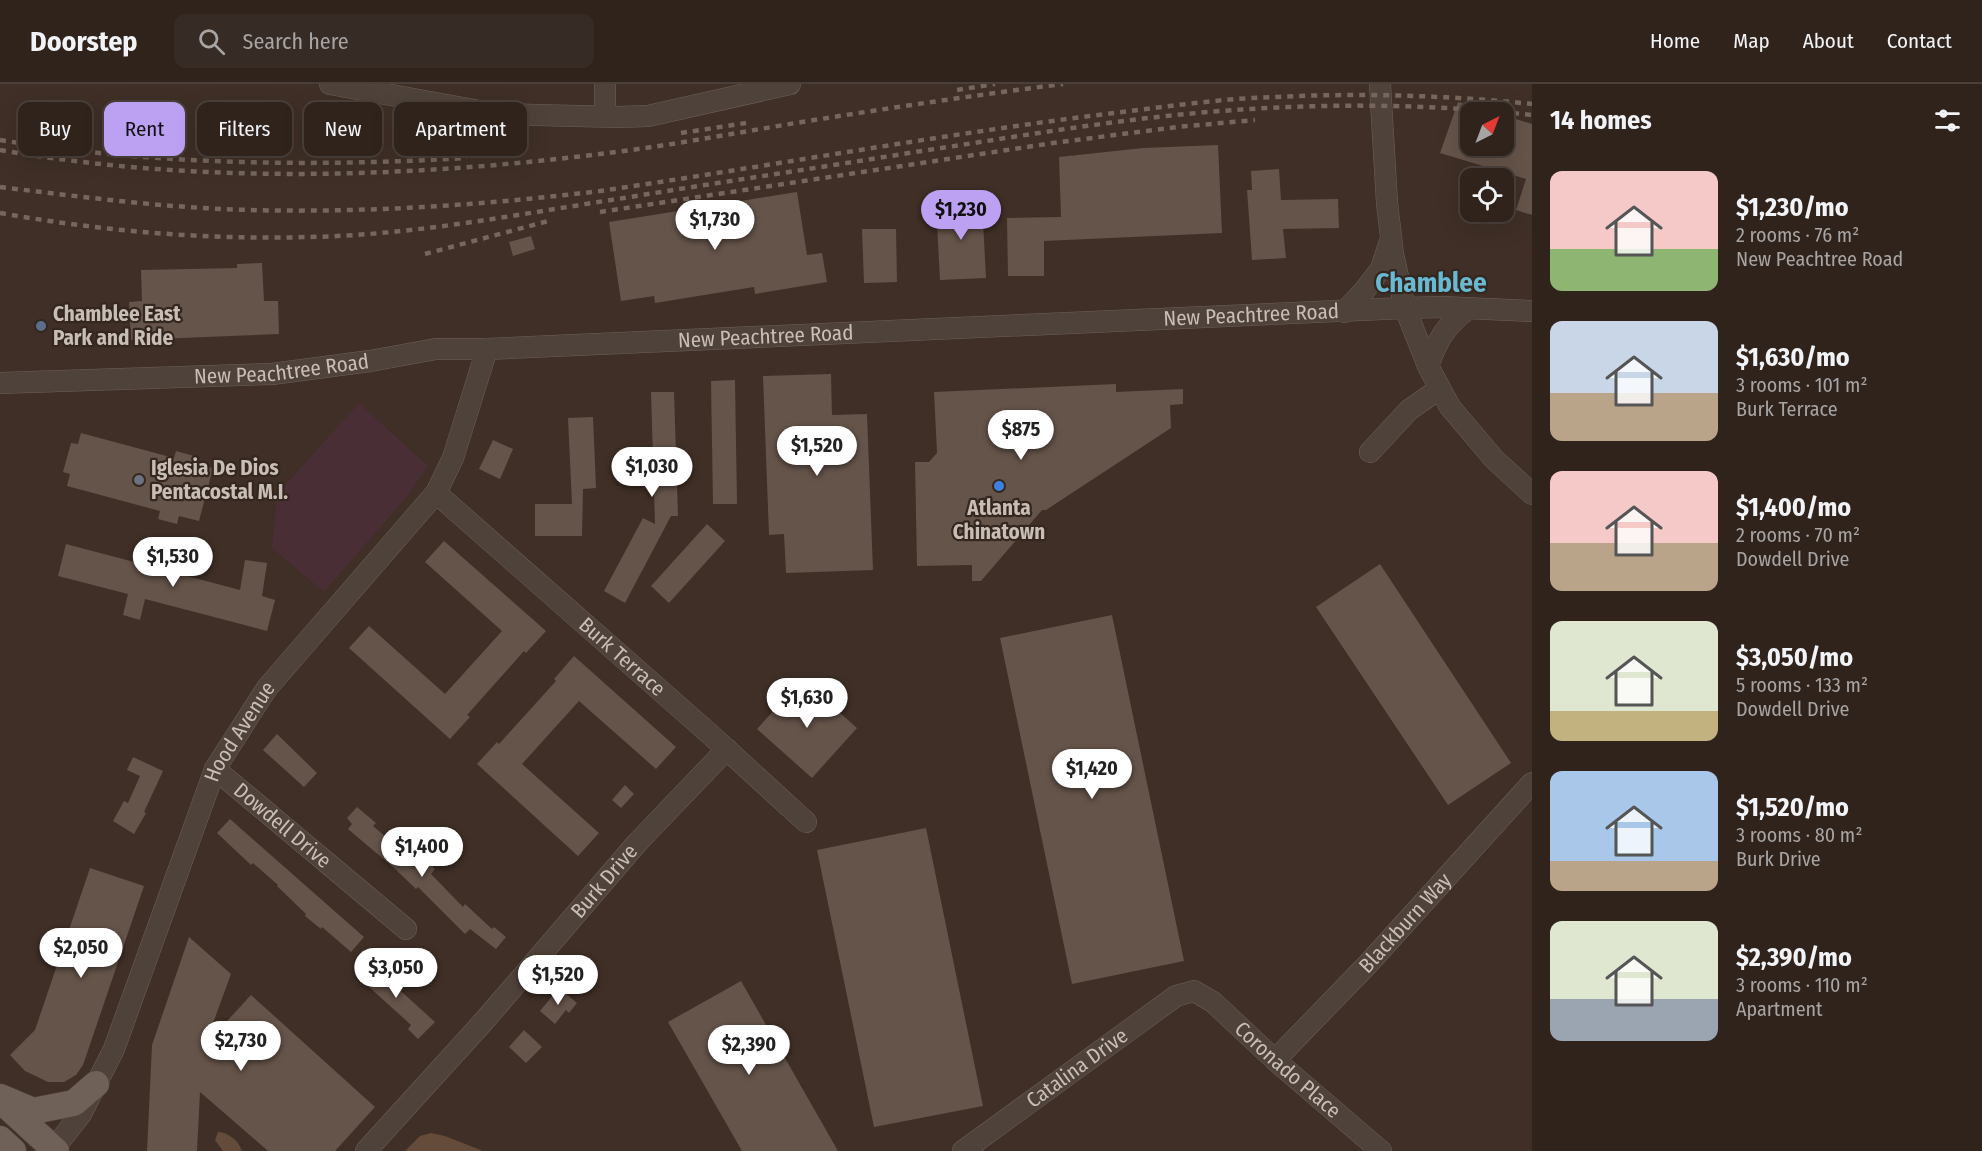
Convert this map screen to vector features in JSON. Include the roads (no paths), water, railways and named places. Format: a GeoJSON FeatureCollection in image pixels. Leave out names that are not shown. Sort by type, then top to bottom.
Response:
{"type":"FeatureCollection","features":[{"type":"Feature","properties":{"kind":"main road"},"geometry":{"type":"LineString","coordinates":[[0,1098],[33,1111],[74,1103],[96,1084]]}},
{"type":"Feature","properties":{"kind":"main road"},"geometry":{"type":"LineString","coordinates":[[0,1098],[54,1150]]}},
{"type":"Feature","properties":{"kind":"main road"},"geometry":{"type":"LineString","coordinates":[[0,1139],[13,1151]]}},
{"type":"Feature","properties":{"kind":"street"},"geometry":{"type":"LineString","coordinates":[[330,84],[496,114],[605,116],[648,116],[790,84]]}},
{"type":"Feature","properties":{"kind":"street"},"geometry":{"type":"LineString","coordinates":[[605,84],[605,116]]}},
{"type":"Feature","properties":{"kind":"street"},"geometry":{"type":"LineString","coordinates":[[1380,84],[1387,203],[1404,308],[1428,366],[1450,407],[1494,459],[1532,494]]}},
{"type":"Feature","properties":{"kind":"street"},"geometry":{"type":"LineString","coordinates":[[1344,312],[1381,269],[1391,238]]}},
{"type":"Feature","properties":{"kind":"street","name":"New Peachtree Road"},"geometry":{"type":"LineString","coordinates":[[0,383],[272,374],[351,364],[436,349],[487,349],[1404,308],[1532,311]]}},
{"type":"Feature","properties":{"kind":"street"},"geometry":{"type":"LineString","coordinates":[[1428,366],[1436,345],[1451,321],[1469,308]]}},
{"type":"Feature","properties":{"kind":"street"},"geometry":{"type":"LineString","coordinates":[[436,349],[467,363],[478,377]]}},
{"type":"Feature","properties":{"kind":"street","name":"Hood Avenue"},"geometry":{"type":"LineString","coordinates":[[54,1150],[81,1114],[114,1049],[215,769],[267,688],[436,492],[453,458],[487,349]]}},
{"type":"Feature","properties":{"kind":"street"},"geometry":{"type":"LineString","coordinates":[[1370,452],[1409,410],[1439,388]]}},
{"type":"Feature","properties":{"kind":"street","name":"Burk Terrace"},"geometry":{"type":"LineString","coordinates":[[436,492],[727,749],[806,822]]}},
{"type":"Feature","properties":{"kind":"street","name":"Burk Drive"},"geometry":{"type":"LineString","coordinates":[[366,1151],[484,1021],[638,843],[727,749]]}},
{"type":"Feature","properties":{"kind":"street","name":"Dowdell Drive"},"geometry":{"type":"LineString","coordinates":[[215,769],[406,929]]}},
{"type":"Feature","properties":{"kind":"street","name":"Blackburn Way"},"geometry":{"type":"LineString","coordinates":[[1275,1060],[1368,963],[1532,783]]}},
{"type":"Feature","properties":{"kind":"street","name":"Coronado Place"},"geometry":{"type":"LineString","coordinates":[[1194,991],[1213,1002],[1275,1060],[1381,1151]]}},
{"type":"Feature","properties":{"kind":"street","name":"Catalina Drive"},"geometry":{"type":"LineString","coordinates":[[963,1151],[1176,996],[1194,991]]}},
{"type":"Feature","properties":{"kind":"railway"},"geometry":{"type":"LineString","coordinates":[[957,90],[995,84]]}},
{"type":"Feature","properties":{"kind":"railway"},"geometry":{"type":"LineString","coordinates":[[0,150],[153,169],[230,173],[308,174],[463,168],[640,149],[867,112],[1063,84]]}},
{"type":"Feature","properties":{"kind":"railway"},"geometry":{"type":"LineString","coordinates":[[0,187],[125,202],[219,209],[294,211],[425,207],[600,191],[1029,124],[1227,100],[1370,95],[1532,104]]}},
{"type":"Feature","properties":{"kind":"railway"},"geometry":{"type":"LineString","coordinates":[[0,213],[77,225],[154,233],[270,238],[349,235],[467,223],[1045,132],[1176,115],[1309,106],[1399,106],[1532,115]]}},
{"type":"Feature","properties":{"kind":"railway"},"geometry":{"type":"LineString","coordinates":[[600,212],[1053,143],[1177,127],[1255,120]]}},
{"type":"Feature","properties":{"kind":"railway"},"geometry":{"type":"LineString","coordinates":[[681,133],[746,123]]}},
{"type":"Feature","properties":{"kind":"railway"},"geometry":{"type":"LineString","coordinates":[[0,140],[116,155],[233,162],[350,162],[467,158]]}},
{"type":"Feature","properties":{"kind":"railway"},"geometry":{"type":"LineString","coordinates":[[425,254],[552,220]]}},
{"type":"Feature","properties":{"kind":"place","name":"Chamblee East Park and Ride"},"geometry":{"type":"Point","coordinates":[41,326]}},
{"type":"Feature","properties":{"kind":"place","name":"Iglesia De Dios Pentacostal M.I."},"geometry":{"type":"Point","coordinates":[139,480]}},
{"type":"Feature","properties":{"kind":"place","name":"Atlanta Chinatown"},"geometry":{"type":"Point","coordinates":[999,486]}},
{"type":"Feature","properties":{"kind":"district","name":"Chamblee"},"geometry":{"type":"Point","coordinates":[1431,283]}}]}
